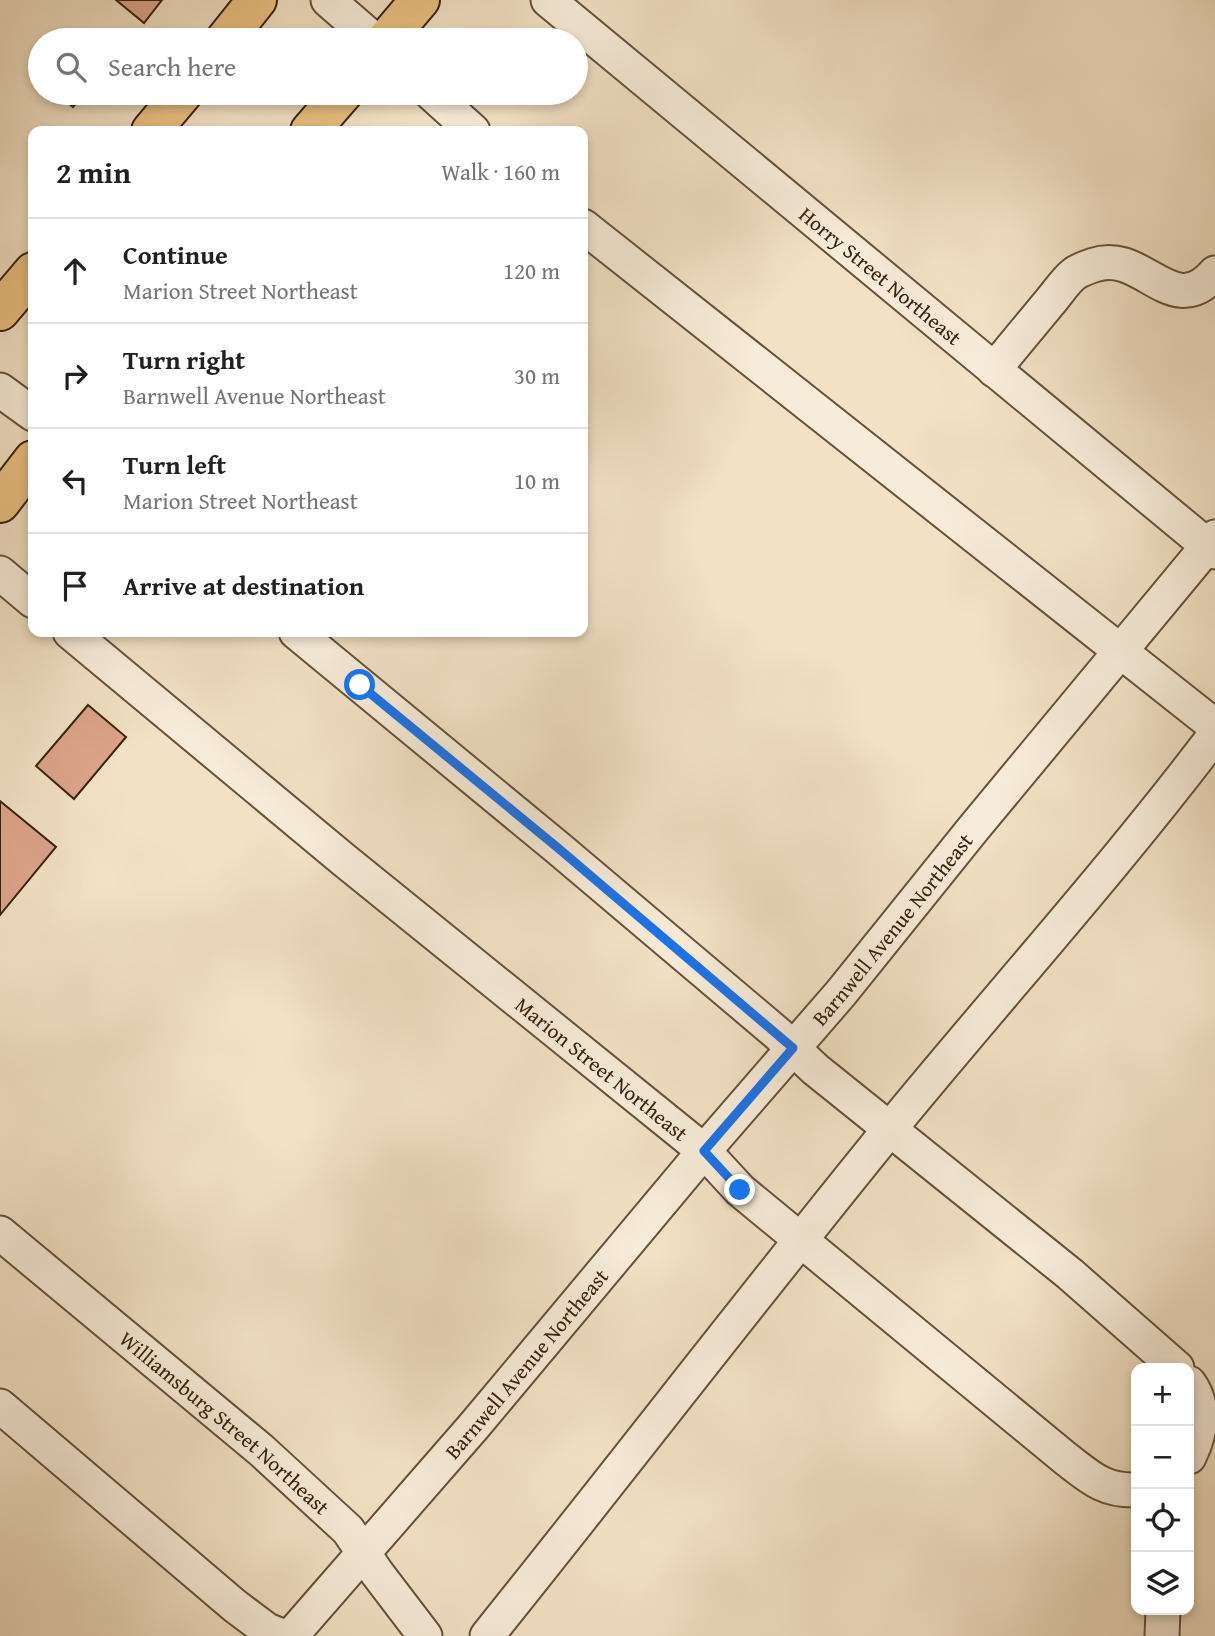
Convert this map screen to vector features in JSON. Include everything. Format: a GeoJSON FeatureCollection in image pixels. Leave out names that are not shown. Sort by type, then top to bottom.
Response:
{"type":"FeatureCollection","features":[{"type":"Feature","properties":{"kind":"main road"},"geometry":{"type":"LineString","coordinates":[[235,28],[257,0]]}},
{"type":"Feature","properties":{"kind":"main road"},"geometry":{"type":"LineString","coordinates":[[396,28],[420,0]]}},
{"type":"Feature","properties":{"kind":"main road"},"geometry":{"type":"LineString","coordinates":[[155,126],[173,105]]}},
{"type":"Feature","properties":{"kind":"main road"},"geometry":{"type":"LineString","coordinates":[[314,126],[333,105]]}},
{"type":"Feature","properties":{"kind":"main road"},"geometry":{"type":"LineString","coordinates":[[0,312],[28,278]]}},
{"type":"Feature","properties":{"kind":"main road"},"geometry":{"type":"LineString","coordinates":[[0,503],[28,467]]}},
{"type":"Feature","properties":{"kind":"street"},"geometry":{"type":"LineString","coordinates":[[328,0],[360,28]]}},
{"type":"Feature","properties":{"kind":"street","name":"Horry Street Northeast"},"geometry":{"type":"LineString","coordinates":[[548,0],[582,28]]}},
{"type":"Feature","properties":{"kind":"street","name":"Horry Street Northeast"},"geometry":{"type":"LineString","coordinates":[[588,33],[994,370],[1213,545]]}},
{"type":"Feature","properties":{"kind":"street"},"geometry":{"type":"LineString","coordinates":[[444,105],[467,126]]}},
{"type":"Feature","properties":{"kind":"street"},"geometry":{"type":"LineString","coordinates":[[588,230],[1215,726]]}},
{"type":"Feature","properties":{"kind":"street"},"geometry":{"type":"LineString","coordinates":[[994,370],[1073,275],[1093,265],[1111,261],[1138,268],[1161,285],[1184,292],[1206,284],[1215,273]]}},
{"type":"Feature","properties":{"kind":"street"},"geometry":{"type":"LineString","coordinates":[[0,390],[28,410]]}},
{"type":"Feature","properties":{"kind":"street","name":"Barnwell Avenue Northeast"},"geometry":{"type":"LineString","coordinates":[[291,1636],[474,1426],[704,1151],[841,993],[973,829],[1213,545]]}},
{"type":"Feature","properties":{"kind":"street"},"geometry":{"type":"LineString","coordinates":[[0,573],[28,597]]}},
{"type":"Feature","properties":{"kind":"street","name":"Marion Street Northeast"},"geometry":{"type":"LineString","coordinates":[[76,637],[344,860],[704,1151],[740,1190],[1065,1458],[1101,1485],[1131,1490]]}},
{"type":"Feature","properties":{"kind":"street"},"geometry":{"type":"LineString","coordinates":[[302,637],[558,848],[815,1069],[1070,1274],[1171,1363]]}},
{"type":"Feature","properties":{"kind":"street"},"geometry":{"type":"LineString","coordinates":[[487,1636],[801,1240],[1160,806],[1215,735]]}},
{"type":"Feature","properties":{"kind":"street","name":"Williamsburg Street Northeast"},"geometry":{"type":"LineString","coordinates":[[0,1233],[261,1450],[348,1530],[425,1636]]}},
{"type":"Feature","properties":{"kind":"street"},"geometry":{"type":"LineString","coordinates":[[1194,1390],[1201,1414],[1198,1439],[1194,1447]]}},
{"type":"Feature","properties":{"kind":"street"},"geometry":{"type":"LineString","coordinates":[[0,1406],[235,1606],[267,1630],[282,1636]]}},
{"type":"Feature","properties":{"kind":"street"},"geometry":{"type":"LineString","coordinates":[[1162,1636],[1163,1615]]}},
{"type":"Feature","properties":{"kind":"building"},"geometry":{"type":"Polygon","coordinates":[[[116,0],[162,0],[144,23],[116,0]]]}},
{"type":"Feature","properties":{"kind":"building"},"geometry":{"type":"Polygon","coordinates":[[[88,705],[126,737],[74,799],[36,766],[88,705]]]}},
{"type":"Feature","properties":{"kind":"building"},"geometry":{"type":"Polygon","coordinates":[[[0,801],[56,847],[0,915],[0,801]]]}},
{"type":"Feature","properties":{"kind":"route"},"geometry":{"type":"LineString","coordinates":[[360,685],[558,848],[793,1048],[704,1151],[740,1190]]}}]}
